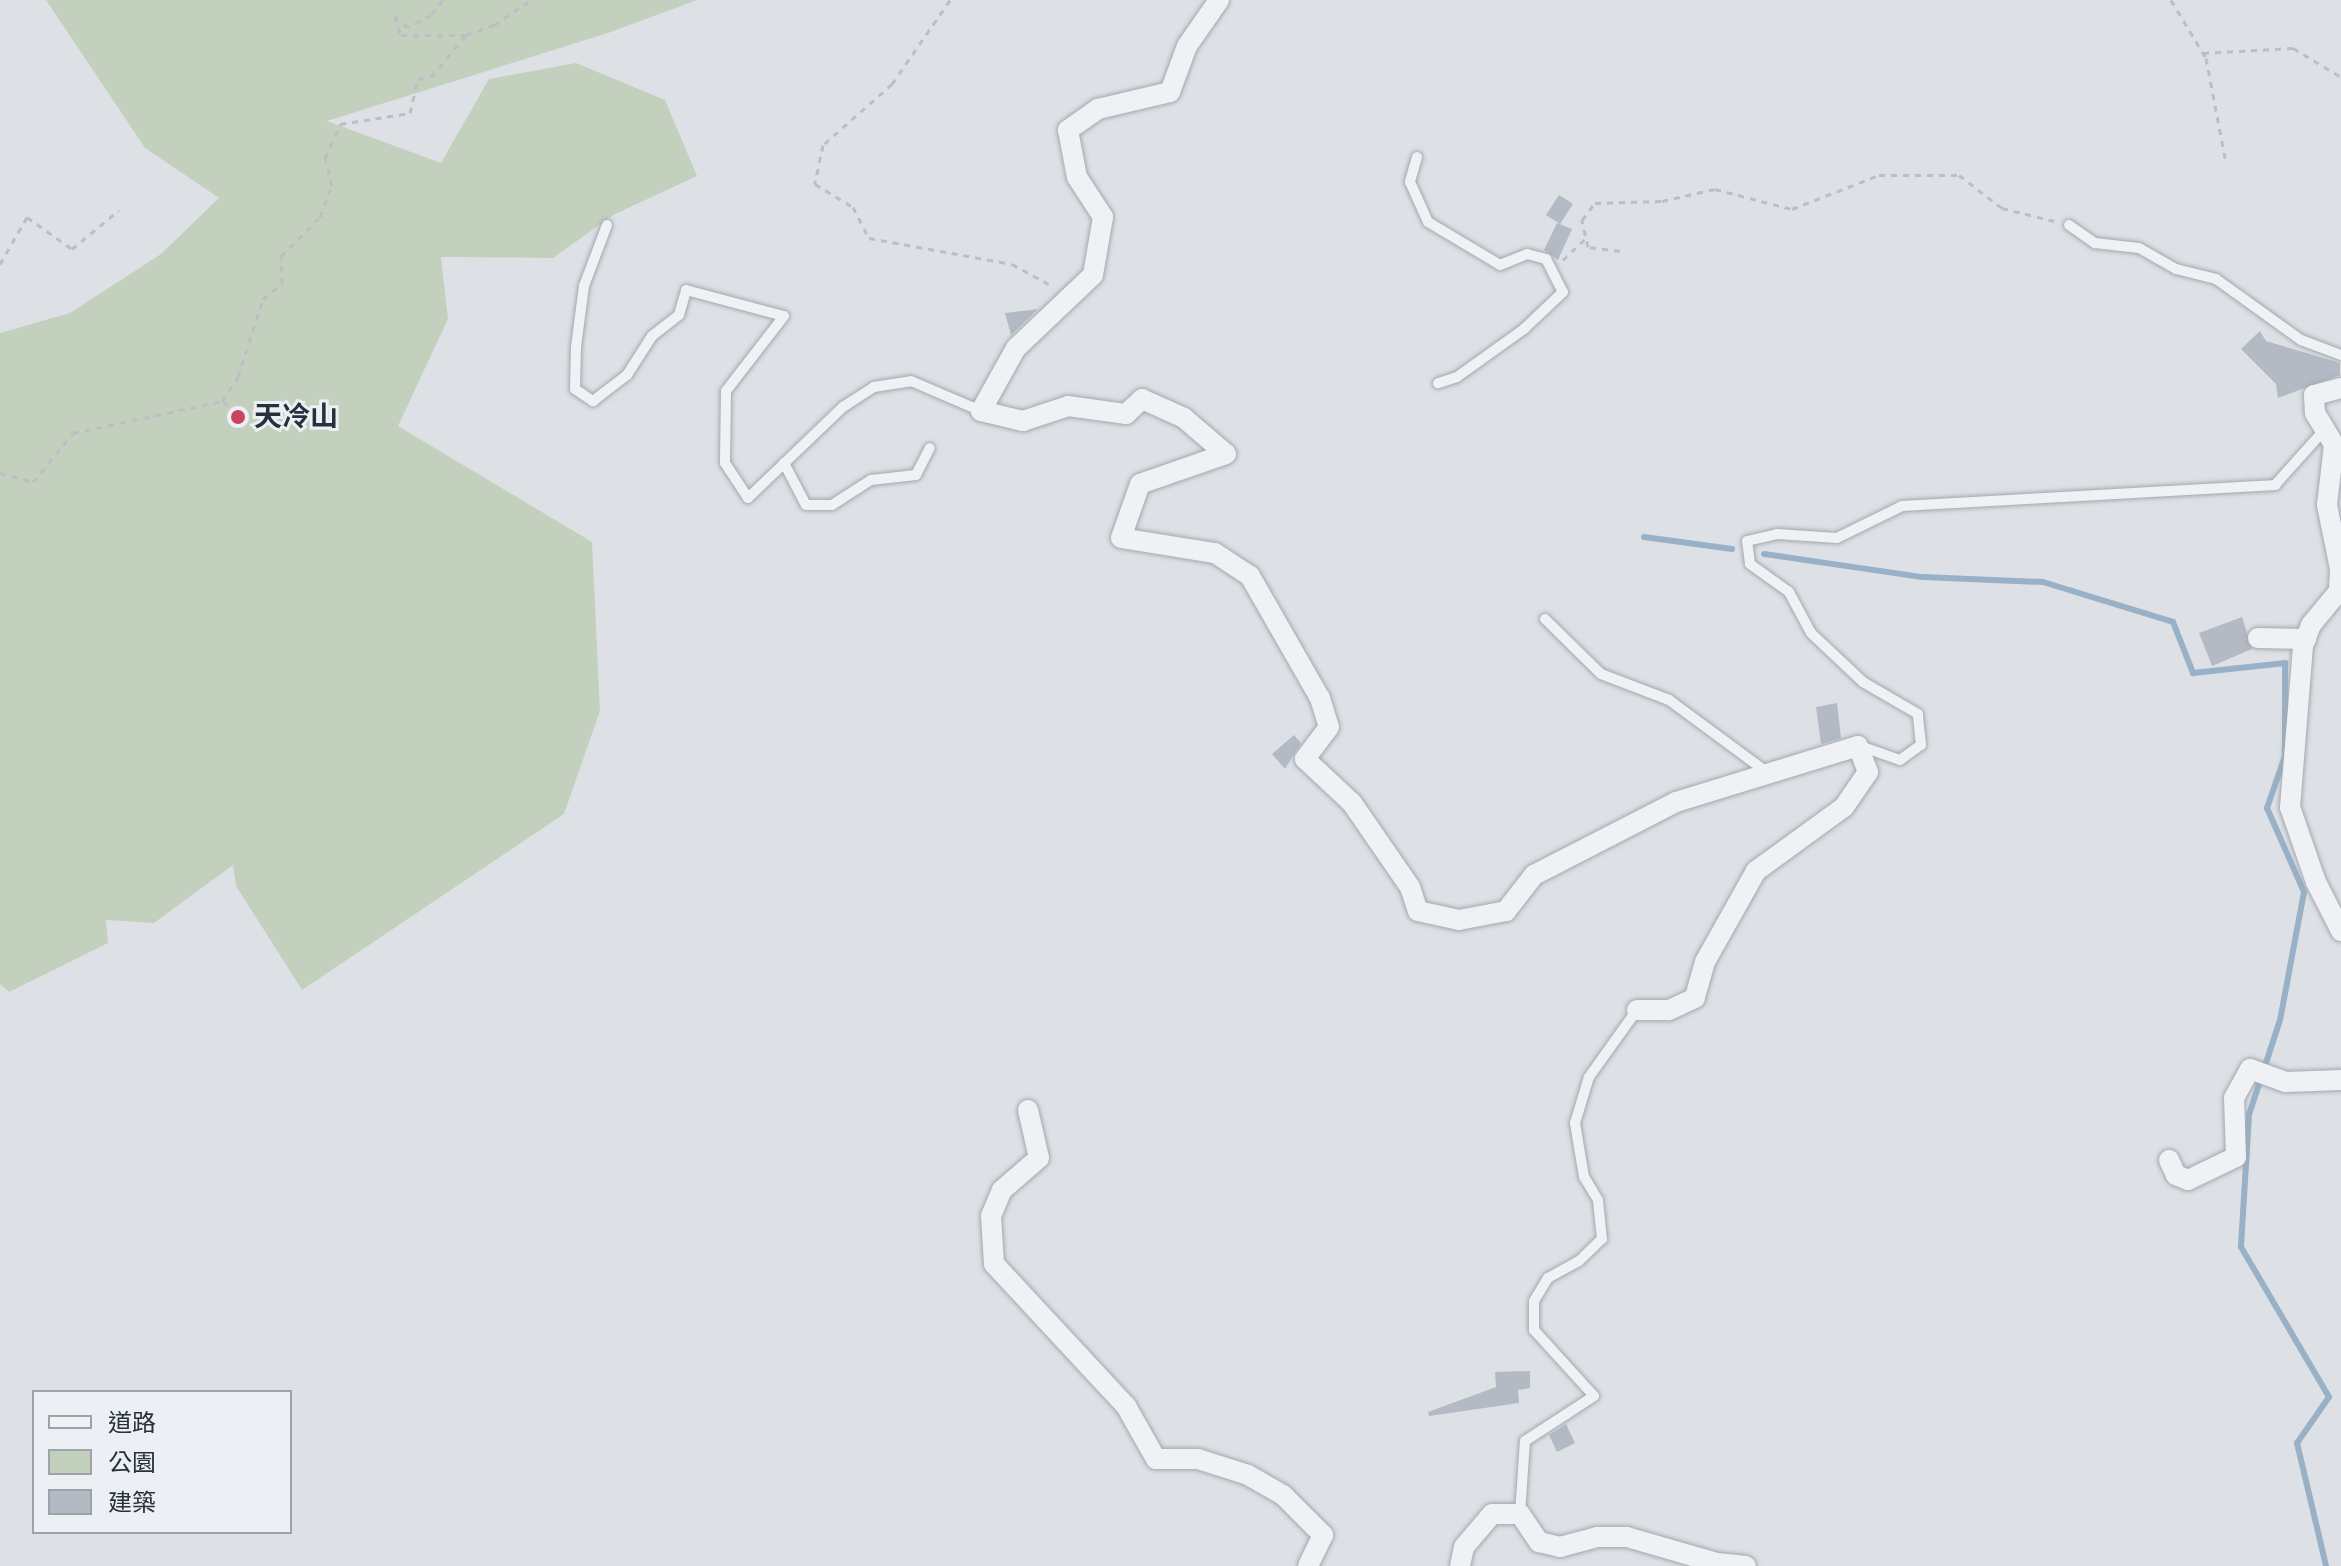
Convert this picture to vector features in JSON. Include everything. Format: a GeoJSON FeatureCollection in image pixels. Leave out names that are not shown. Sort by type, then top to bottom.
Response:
{"type":"FeatureCollection","features":[{"type":"Feature","properties":{"kind":"street"},"geometry":{"type":"LineString","coordinates":[[1219,0],[1187,46],[1170,92],[1098,109],[1068,130],[1077,177],[1103,217],[1093,275],[1016,348],[981,411],[1023,421],[1068,406],[1126,414],[1142,399],[1184,418],[1226,454],[1140,484],[1121,538],[1215,553],[1250,576],[1320,698],[1329,727],[1305,759],[1352,803],[1410,887],[1418,911],[1459,920],[1506,911],[1534,875],[1676,802],[1772,775],[1858,746],[1868,772],[1844,807],[1756,871],[1705,962],[1695,998],[1669,1010],[1637,1010]]}},
{"type":"Feature","properties":{"kind":"street"},"geometry":{"type":"LineString","coordinates":[[2341,388],[2314,395],[2325,429],[2334,445],[2327,505],[2340,569],[2339,591],[2306,639],[2290,807],[2316,882],[2341,931]]}},
{"type":"Feature","properties":{"kind":"street"},"geometry":{"type":"LineString","coordinates":[[2258,638],[2306,639]]}},
{"type":"Feature","properties":{"kind":"street"},"geometry":{"type":"LineString","coordinates":[[2169,1160],[2176,1175],[2188,1180],[2236,1157],[2234,1098],[2258,1071],[2286,1082],[2341,1080]]}},
{"type":"Feature","properties":{"kind":"street"},"geometry":{"type":"LineString","coordinates":[[1028,1110],[1039,1158],[1002,1190],[991,1216],[994,1264],[1126,1406],[1156,1459],[1198,1459],[1248,1475],[1283,1495],[1323,1535],[1308,1566]]}},
{"type":"Feature","properties":{"kind":"street"},"geometry":{"type":"LineString","coordinates":[[1460,1566],[1464,1547],[1492,1514],[1520,1514],[1539,1542],[1560,1547],[1597,1537],[1627,1537],[1707,1561],[1746,1566]]}},
{"type":"Feature","properties":{"kind":"lane"},"geometry":{"type":"LineString","coordinates":[[1417,157],[1410,182],[1428,222],[1500,265],[1527,254],[1546,259],[1554,269],[1563,292],[1524,329],[1457,377],[1438,383]]}},
{"type":"Feature","properties":{"kind":"lane"},"geometry":{"type":"LineString","coordinates":[[607,225],[584,286],[575,389],[593,401],[627,375],[652,336],[679,315],[686,290],[784,316],[726,391],[725,463],[748,498],[843,407],[874,387],[911,381],[981,411]]}},
{"type":"Feature","properties":{"kind":"lane"},"geometry":{"type":"LineString","coordinates":[[2069,225],[2095,243],[2139,248],[2176,269],[2216,279],[2301,340],[2341,355]]}},
{"type":"Feature","properties":{"kind":"lane"},"geometry":{"type":"LineString","coordinates":[[1858,746],[1900,760],[1921,745],[1918,714],[1863,682],[1811,633],[1789,592],[1750,564],[1747,541],[1777,534],[1837,538],[1902,506],[2275,485],[2325,429]]}},
{"type":"Feature","properties":{"kind":"lane"},"geometry":{"type":"LineString","coordinates":[[784,463],[806,505],[832,505],[871,480],[916,475],[930,448]]}},
{"type":"Feature","properties":{"kind":"lane"},"geometry":{"type":"LineString","coordinates":[[1545,619],[1601,674],[1669,700],[1772,775]]}},
{"type":"Feature","properties":{"kind":"lane"},"geometry":{"type":"LineString","coordinates":[[1520,1514],[1525,1441],[1594,1396],[1534,1330],[1534,1301],[1548,1278],[1579,1261],[1602,1239],[1598,1200],[1584,1177],[1575,1123],[1589,1077],[1637,1010]]}},
{"type":"Feature","properties":{"kind":"path"},"geometry":{"type":"LineString","coordinates":[[443,0],[431,15],[408,27],[394,16],[401,35],[466,35],[494,25],[531,0]]}},
{"type":"Feature","properties":{"kind":"path"},"geometry":{"type":"LineString","coordinates":[[950,0],[892,84],[823,145],[815,184],[853,207],[869,238],[1012,264],[1071,296]]}},
{"type":"Feature","properties":{"kind":"path"},"geometry":{"type":"LineString","coordinates":[[2171,0],[2203,53],[2225,158]]}},
{"type":"Feature","properties":{"kind":"path"},"geometry":{"type":"LineString","coordinates":[[0,473],[33,482],[73,433],[139,423],[222,401],[238,377],[263,299],[282,283],[281,256],[320,217],[332,186],[325,158],[340,124],[371,115],[410,113],[418,79],[431,77],[466,35]]}},
{"type":"Feature","properties":{"kind":"path"},"geometry":{"type":"LineString","coordinates":[[2203,53],[2293,48],[2341,77]]}},
{"type":"Feature","properties":{"kind":"path"},"geometry":{"type":"LineString","coordinates":[[1620,251],[1588,247],[1582,220],[1595,203],[1662,201],[1715,189],[1792,209],[1879,175],[1959,175],[2002,208],[2069,225]]}},
{"type":"Feature","properties":{"kind":"path"},"geometry":{"type":"LineString","coordinates":[[0,264],[27,217],[72,249],[119,210]]}},
{"type":"Feature","properties":{"kind":"path"},"geometry":{"type":"LineString","coordinates":[[1554,269],[1586,238]]}},
{"type":"Feature","properties":{"kind":"path"},"geometry":{"type":"LineString","coordinates":[[222,401],[238,411]]}},
{"type":"Feature","properties":{"kind":"green space"},"geometry":{"type":"Polygon","coordinates":[[[46,0],[697,0],[608,33],[327,121],[441,163],[489,79],[576,63],[665,100],[697,176],[613,215],[553,258],[441,257],[448,319],[398,426],[592,542],[600,711],[564,814],[302,990],[236,886],[233,865],[154,923],[106,920],[108,943],[9,992],[0,984],[0,333],[70,313],[161,254],[219,198],[145,148],[46,0]]]}},
{"type":"Feature","properties":{"kind":"building"},"geometry":{"type":"Polygon","coordinates":[[[1559,195],[1573,204],[1560,224],[1546,215],[1559,195]]]}},
{"type":"Feature","properties":{"kind":"building"},"geometry":{"type":"Polygon","coordinates":[[[1557,223],[1572,229],[1558,260],[1544,250],[1557,223]]]}},
{"type":"Feature","properties":{"kind":"building"},"geometry":{"type":"Polygon","coordinates":[[[1038,309],[1011,335],[1005,313],[1038,309]]]}},
{"type":"Feature","properties":{"kind":"building"},"geometry":{"type":"Polygon","coordinates":[[[2260,331],[2266,341],[2340,363],[2340,375],[2278,398],[2276,384],[2241,349],[2260,331]]]}},
{"type":"Feature","properties":{"kind":"building"},"geometry":{"type":"Polygon","coordinates":[[[2242,617],[2252,649],[2212,666],[2199,633],[2242,617]]]}},
{"type":"Feature","properties":{"kind":"building"},"geometry":{"type":"Polygon","coordinates":[[[1837,703],[1841,738],[1821,744],[1816,707],[1837,703]]]}},
{"type":"Feature","properties":{"kind":"building"},"geometry":{"type":"Polygon","coordinates":[[[1294,735],[1301,743],[1285,769],[1272,754],[1294,735]]]}},
{"type":"Feature","properties":{"kind":"building"},"geometry":{"type":"Polygon","coordinates":[[[1530,1371],[1530,1388],[1518,1390],[1519,1403],[1429,1416],[1428,1412],[1496,1387],[1495,1372],[1530,1371]]]}},
{"type":"Feature","properties":{"kind":"building"},"geometry":{"type":"Polygon","coordinates":[[[1566,1424],[1575,1443],[1557,1452],[1549,1435],[1566,1424]]]}},
{"type":"Feature","properties":{"kind":"waterway"},"geometry":{"type":"LineString","coordinates":[[1644,537],[1732,549]]}},
{"type":"Feature","properties":{"kind":"waterway"},"geometry":{"type":"LineString","coordinates":[[1764,554],[1922,577],[2043,582],[2173,622],[2193,673],[2285,663],[2285,756],[2267,808],[2304,892],[2280,1020],[2249,1115],[2241,1247],[2329,1397],[2297,1443],[2326,1566]]}},
{"type":"Feature","properties":{"kind":"place","name":"天冷山"},"geometry":{"type":"Point","coordinates":[238,417]}}]}
